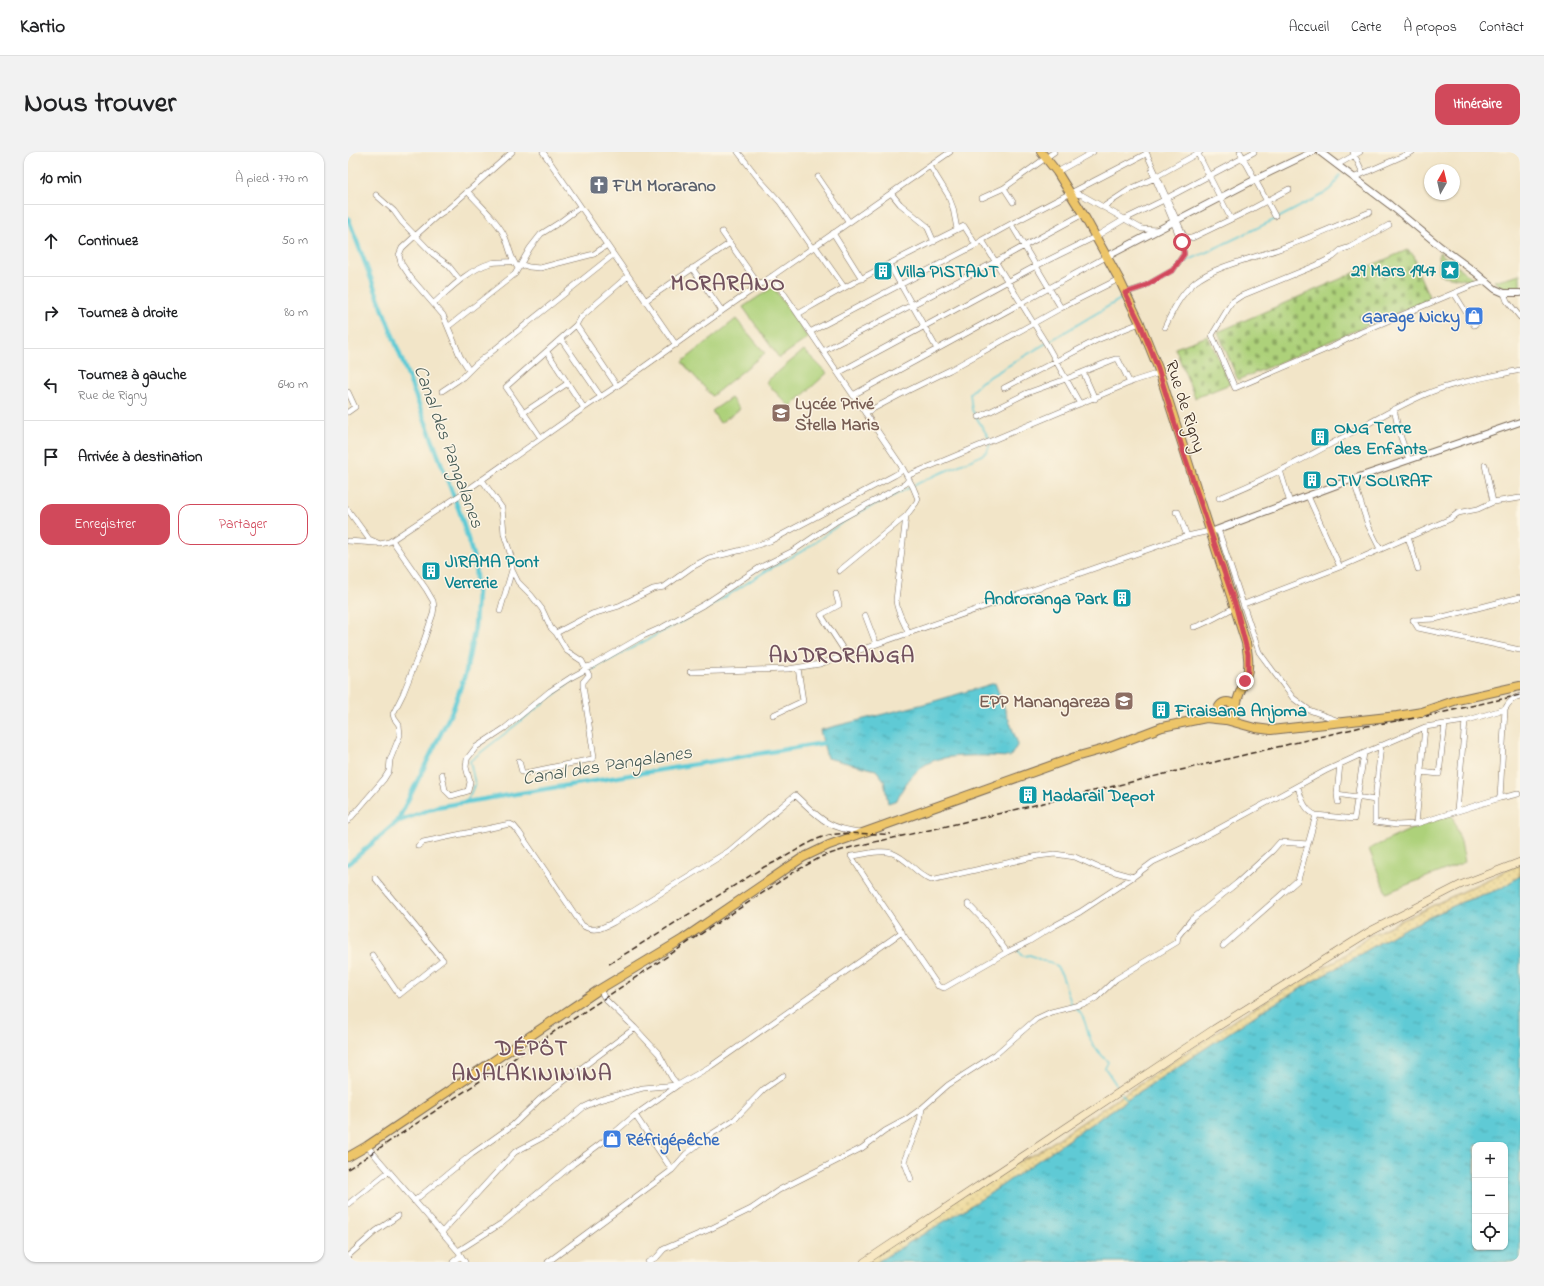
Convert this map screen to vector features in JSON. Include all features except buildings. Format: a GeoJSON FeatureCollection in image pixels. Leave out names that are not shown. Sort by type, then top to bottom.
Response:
{"type":"FeatureCollection","features":[{"type":"Feature","properties":{"kind":"main road","name":"Rue de Rigny"},"geometry":{"type":"LineString","coordinates":[[1043,155],[1056,172],[1083,214],[1119,279],[1140,323],[1159,373],[1185,457],[1213,530],[1246,643],[1249,660],[1248,671],[1236,702],[1236,710]]}},
{"type":"Feature","properties":{"kind":"main road"},"geometry":{"type":"LineString","coordinates":[[348,1157],[367,1146],[600,989],[683,939],[802,858],[829,845],[1075,757],[1104,749],[1162,726],[1206,718],[1225,720],[1256,728],[1271,730],[1398,716],[1422,712],[1457,700],[1520,686]]}},
{"type":"Feature","properties":{"kind":"main road"},"geometry":{"type":"LineString","coordinates":[[1196,719],[1212,711],[1241,689]]}},
{"type":"Feature","properties":{"kind":"main road"},"geometry":{"type":"LineString","coordinates":[[1225,720],[1218,714],[1218,708],[1222,703],[1227,701],[1233,704],[1244,722],[1256,728]]}},
{"type":"Feature","properties":{"kind":"main road"},"geometry":{"type":"LineString","coordinates":[[1225,720],[1233,718],[1236,710]]}},
{"type":"Feature","properties":{"kind":"main road"},"geometry":{"type":"LineString","coordinates":[[864,1262],[1214,1029],[1372,930],[1460,885],[1520,862]]}},
{"type":"Feature","properties":{"kind":"street"},"geometry":{"type":"LineString","coordinates":[[469,370],[460,356],[444,315],[411,278],[401,263],[399,255],[402,248],[415,236],[512,152]]}},
{"type":"Feature","properties":{"kind":"street"},"geometry":{"type":"LineString","coordinates":[[543,152],[676,345]]}},
{"type":"Feature","properties":{"kind":"street"},"geometry":{"type":"LineString","coordinates":[[738,152],[759,180],[780,202],[844,287]]}},
{"type":"Feature","properties":{"kind":"street"},"geometry":{"type":"LineString","coordinates":[[348,540],[355,543],[380,544],[392,540],[618,386],[722,311],[950,152]]}},
{"type":"Feature","properties":{"kind":"street"},"geometry":{"type":"LineString","coordinates":[[982,198],[1004,188],[1043,155],[1054,152]]}},
{"type":"Feature","properties":{"kind":"street"},"geometry":{"type":"LineString","coordinates":[[1056,172],[1093,152]]}},
{"type":"Feature","properties":{"kind":"street"},"geometry":{"type":"LineString","coordinates":[[1240,152],[1275,216]]}},
{"type":"Feature","properties":{"kind":"street"},"geometry":{"type":"LineString","coordinates":[[838,373],[1036,266],[1095,237],[1254,152]]}},
{"type":"Feature","properties":{"kind":"street"},"geometry":{"type":"LineString","coordinates":[[853,395],[1106,257],[1256,179],[1312,152]]}},
{"type":"Feature","properties":{"kind":"street"},"geometry":{"type":"LineString","coordinates":[[1320,152],[1441,247],[1487,281],[1495,289],[1504,293],[1520,293]]}},
{"type":"Feature","properties":{"kind":"street"},"geometry":{"type":"LineString","coordinates":[[1337,165],[1354,153],[1360,152]]}},
{"type":"Feature","properties":{"kind":"street"},"geometry":{"type":"LineString","coordinates":[[1354,178],[1412,152]]}},
{"type":"Feature","properties":{"kind":"street"},"geometry":{"type":"LineString","coordinates":[[810,332],[901,285],[976,245],[982,240],[1011,224],[1146,153],[1175,221],[1182,242],[1184,254],[1173,270],[1143,287],[1125,293]]}},
{"type":"Feature","properties":{"kind":"street"},"geometry":{"type":"LineString","coordinates":[[1103,207],[1130,189],[1156,177],[1199,153],[1231,219]]}},
{"type":"Feature","properties":{"kind":"street"},"geometry":{"type":"LineString","coordinates":[[1354,153],[1363,173]]}},
{"type":"Feature","properties":{"kind":"street"},"geometry":{"type":"LineString","coordinates":[[930,166],[948,195],[953,208],[957,229]]}},
{"type":"Feature","properties":{"kind":"street"},"geometry":{"type":"LineString","coordinates":[[818,177],[849,222]]}},
{"type":"Feature","properties":{"kind":"street"},"geometry":{"type":"LineString","coordinates":[[1004,188],[1013,202]]}},
{"type":"Feature","properties":{"kind":"street"},"geometry":{"type":"LineString","coordinates":[[1175,221],[1183,234],[1186,237],[1192,238],[1289,190]]}},
{"type":"Feature","properties":{"kind":"street"},"geometry":{"type":"LineString","coordinates":[[468,191],[505,236],[513,261],[518,268]]}},
{"type":"Feature","properties":{"kind":"street"},"geometry":{"type":"LineString","coordinates":[[891,193],[900,204],[927,226],[934,242]]}},
{"type":"Feature","properties":{"kind":"street"},"geometry":{"type":"LineString","coordinates":[[1070,193],[1082,195],[1142,229],[1158,230]]}},
{"type":"Feature","properties":{"kind":"street"},"geometry":{"type":"LineString","coordinates":[[376,195],[394,211],[402,222],[433,254],[448,265],[460,280]]}},
{"type":"Feature","properties":{"kind":"street"},"geometry":{"type":"LineString","coordinates":[[449,326],[510,278],[541,234],[580,207]]}},
{"type":"Feature","properties":{"kind":"street"},"geometry":{"type":"LineString","coordinates":[[1165,327],[1178,301],[1185,292],[1196,281],[1212,272],[1281,249],[1370,212]]}},
{"type":"Feature","properties":{"kind":"street"},"geometry":{"type":"LineString","coordinates":[[823,351],[995,262],[1083,214]]}},
{"type":"Feature","properties":{"kind":"street"},"geometry":{"type":"LineString","coordinates":[[1011,224],[1061,308]]}},
{"type":"Feature","properties":{"kind":"street"},"geometry":{"type":"LineString","coordinates":[[1389,225],[1350,247],[1341,250],[1333,257],[1317,265],[1240,296],[1232,302],[1212,335],[1235,388],[1336,345],[1359,333],[1473,285],[1487,281]]}},
{"type":"Feature","properties":{"kind":"street"},"geometry":{"type":"LineString","coordinates":[[798,314],[844,287],[964,226],[976,245]]}},
{"type":"Feature","properties":{"kind":"street"},"geometry":{"type":"LineString","coordinates":[[722,232],[759,285]]}},
{"type":"Feature","properties":{"kind":"street"},"geometry":{"type":"LineString","coordinates":[[833,233],[862,279]]}},
{"type":"Feature","properties":{"kind":"street"},"geometry":{"type":"LineString","coordinates":[[982,240],[1034,323],[1080,404]]}},
{"type":"Feature","properties":{"kind":"street"},"geometry":{"type":"LineString","coordinates":[[645,301],[692,268],[730,244]]}},
{"type":"Feature","properties":{"kind":"street"},"geometry":{"type":"LineString","coordinates":[[518,268],[523,265],[540,268],[594,254],[607,245]]}},
{"type":"Feature","properties":{"kind":"street"},"geometry":{"type":"LineString","coordinates":[[442,391],[463,377],[469,370],[613,254]]}},
{"type":"Feature","properties":{"kind":"street"},"geometry":{"type":"LineString","coordinates":[[434,303],[460,280],[480,266],[493,262],[513,261]]}},
{"type":"Feature","properties":{"kind":"street"},"geometry":{"type":"LineString","coordinates":[[889,264],[937,349]]}},
{"type":"Feature","properties":{"kind":"street"},"geometry":{"type":"LineString","coordinates":[[692,268],[722,311]]}},
{"type":"Feature","properties":{"kind":"street"},"geometry":{"type":"LineString","coordinates":[[541,438],[506,387],[547,352],[576,325],[580,318],[628,276]]}},
{"type":"Feature","properties":{"kind":"street"},"geometry":{"type":"LineString","coordinates":[[772,276],[902,468],[918,498],[906,516],[839,571]]}},
{"type":"Feature","properties":{"kind":"street"},"geometry":{"type":"LineString","coordinates":[[865,413],[906,390],[950,370],[1061,308],[1119,279]]}},
{"type":"Feature","properties":{"kind":"street"},"geometry":{"type":"LineString","coordinates":[[1454,293],[1474,325],[1477,323]]}},
{"type":"Feature","properties":{"kind":"street"},"geometry":{"type":"LineString","coordinates":[[1504,293],[1507,301],[1520,317]]}},
{"type":"Feature","properties":{"kind":"street"},"geometry":{"type":"LineString","coordinates":[[1004,388],[1097,340],[1140,323]]}},
{"type":"Feature","properties":{"kind":"street"},"geometry":{"type":"LineString","coordinates":[[576,325],[618,386]]}},
{"type":"Feature","properties":{"kind":"street"},"geometry":{"type":"LineString","coordinates":[[561,339],[601,397]]}},
{"type":"Feature","properties":{"kind":"street"},"geometry":{"type":"LineString","coordinates":[[547,352],[584,408]]}},
{"type":"Feature","properties":{"kind":"street"},"geometry":{"type":"LineString","coordinates":[[979,417],[1027,393],[1066,379],[1115,358],[1118,359],[1130,383]]}},
{"type":"Feature","properties":{"kind":"street"},"geometry":{"type":"LineString","coordinates":[[1219,498],[1247,487],[1394,409],[1426,394],[1461,383],[1520,370]]}},
{"type":"Feature","properties":{"kind":"street"},"geometry":{"type":"LineString","coordinates":[[1083,372],[1095,399]]}},
{"type":"Feature","properties":{"kind":"street"},"geometry":{"type":"LineString","coordinates":[[442,774],[445,790],[451,796],[468,791],[470,782],[466,767],[467,759],[476,747],[505,728],[550,691],[643,636],[703,605],[760,568],[793,551],[838,521],[899,487],[909,479],[985,444],[1130,383],[1159,373]]}},
{"type":"Feature","properties":{"kind":"street"},"geometry":{"type":"LineString","coordinates":[[523,413],[568,383]]}},
{"type":"Feature","properties":{"kind":"street"},"geometry":{"type":"LineString","coordinates":[[348,392],[355,407],[348,412]]}},
{"type":"Feature","properties":{"kind":"street"},"geometry":{"type":"LineString","coordinates":[[1394,409],[1399,432],[1409,460]]}},
{"type":"Feature","properties":{"kind":"street"},"geometry":{"type":"LineString","coordinates":[[690,672],[798,668],[820,664],[1187,536],[1213,530],[1353,479],[1520,422]]}},
{"type":"Feature","properties":{"kind":"street"},"geometry":{"type":"LineString","coordinates":[[1485,465],[1493,502]]}},
{"type":"Feature","properties":{"kind":"street"},"geometry":{"type":"LineString","coordinates":[[556,632],[592,614],[619,606],[653,589],[664,587],[692,567],[709,558],[770,541],[895,475],[900,472],[902,468]]}},
{"type":"Feature","properties":{"kind":"street"},"geometry":{"type":"LineString","coordinates":[[1280,470],[1290,503]]}},
{"type":"Feature","properties":{"kind":"street"},"geometry":{"type":"LineString","coordinates":[[1353,479],[1368,525],[1380,549]]}},
{"type":"Feature","properties":{"kind":"street"},"geometry":{"type":"LineString","coordinates":[[482,480],[502,508],[504,534],[511,556],[512,570],[500,612]]}},
{"type":"Feature","properties":{"kind":"street"},"geometry":{"type":"LineString","coordinates":[[1308,496],[1340,567]]}},
{"type":"Feature","properties":{"kind":"street"},"geometry":{"type":"LineString","coordinates":[[1244,604],[1340,567],[1450,519],[1458,512],[1478,508],[1493,502],[1520,498]]}},
{"type":"Feature","properties":{"kind":"street"},"geometry":{"type":"LineString","coordinates":[[348,510],[369,539],[380,544]]}},
{"type":"Feature","properties":{"kind":"street"},"geometry":{"type":"LineString","coordinates":[[1176,512],[1178,512],[1182,520],[1187,536]]}},
{"type":"Feature","properties":{"kind":"street"},"geometry":{"type":"LineString","coordinates":[[906,516],[896,600],[897,608],[906,625],[908,633]]}},
{"type":"Feature","properties":{"kind":"street"},"geometry":{"type":"LineString","coordinates":[[1213,530],[1220,532],[1259,652],[1287,692],[1300,704],[1309,710],[1342,722]]}},
{"type":"Feature","properties":{"kind":"street"},"geometry":{"type":"LineString","coordinates":[[1408,537],[1418,569]]}},
{"type":"Feature","properties":{"kind":"street"},"geometry":{"type":"LineString","coordinates":[[348,821],[384,779],[389,771],[390,760],[400,734],[399,725],[393,714],[409,681],[433,614],[433,601],[392,540]]}},
{"type":"Feature","properties":{"kind":"street"},"geometry":{"type":"LineString","coordinates":[[512,570],[518,582],[542,609],[551,628],[556,632],[567,651],[582,661],[587,669],[589,675],[583,682],[583,686],[594,757],[592,759],[525,773],[522,772],[519,761]]}},
{"type":"Feature","properties":{"kind":"street"},"geometry":{"type":"LineString","coordinates":[[836,594],[839,605],[821,615],[846,655]]}},
{"type":"Feature","properties":{"kind":"street"},"geometry":{"type":"LineString","coordinates":[[1520,597],[1435,619],[1413,620],[1418,628],[1520,650]]}},
{"type":"Feature","properties":{"kind":"street"},"geometry":{"type":"LineString","coordinates":[[1194,627],[1199,626],[1236,607]]}},
{"type":"Feature","properties":{"kind":"street"},"geometry":{"type":"LineString","coordinates":[[865,615],[876,644]]}},
{"type":"Feature","properties":{"kind":"street"},"geometry":{"type":"LineString","coordinates":[[773,715],[803,701],[798,668]]}},
{"type":"Feature","properties":{"kind":"street"},"geometry":{"type":"LineString","coordinates":[[1500,798],[1505,709],[1516,697],[1520,696]]}},
{"type":"Feature","properties":{"kind":"street"},"geometry":{"type":"LineString","coordinates":[[1133,877],[1098,867],[1075,857],[1055,854],[1038,856],[931,880],[924,877],[892,853],[881,852],[851,856],[860,872],[938,986],[944,988],[1080,912],[1133,877],[1152,862],[1185,847],[1340,764],[1381,745],[1426,727],[1465,721],[1505,709]]}},
{"type":"Feature","properties":{"kind":"street"},"geometry":{"type":"LineString","coordinates":[[1457,811],[1465,721]]}},
{"type":"Feature","properties":{"kind":"street"},"geometry":{"type":"LineString","coordinates":[[1420,772],[1439,774],[1445,724]]}},
{"type":"Feature","properties":{"kind":"street"},"geometry":{"type":"LineString","coordinates":[[1416,824],[1420,772],[1426,727]]}},
{"type":"Feature","properties":{"kind":"street"},"geometry":{"type":"LineString","coordinates":[[1381,745],[1375,800],[1375,822],[1397,825],[1416,824],[1500,798],[1518,794]]}},
{"type":"Feature","properties":{"kind":"street"},"geometry":{"type":"LineString","coordinates":[[1298,786],[1301,798],[1312,813],[1316,815],[1353,820],[1364,753]]}},
{"type":"Feature","properties":{"kind":"street"},"geometry":{"type":"LineString","coordinates":[[1338,802],[1337,794],[1340,764]]}},
{"type":"Feature","properties":{"kind":"street"},"geometry":{"type":"LineString","coordinates":[[1337,794],[1375,800]]}},
{"type":"Feature","properties":{"kind":"street"},"geometry":{"type":"LineString","coordinates":[[418,846],[423,842],[510,824],[519,832],[582,925],[586,928],[596,930],[614,922],[729,851],[795,795],[823,821],[848,831],[868,832]]}},
{"type":"Feature","properties":{"kind":"street"},"geometry":{"type":"LineString","coordinates":[[1223,946],[1298,880],[1316,815]]}},
{"type":"Feature","properties":{"kind":"street"},"geometry":{"type":"LineString","coordinates":[[648,1262],[664,1249],[751,1209],[779,1190],[862,1148],[885,1130],[907,1119],[948,1085],[996,1054],[1036,1019],[1051,1012],[1088,1003],[1096,998],[1116,979],[1177,942],[1178,936],[1191,920],[1237,883],[1280,842],[1308,844]]}},
{"type":"Feature","properties":{"kind":"street"},"geometry":{"type":"LineString","coordinates":[[372,955],[399,994],[443,960],[375,878]]}},
{"type":"Feature","properties":{"kind":"street"},"geometry":{"type":"LineString","coordinates":[[968,904],[986,923],[1008,952]]}},
{"type":"Feature","properties":{"kind":"street"},"geometry":{"type":"LineString","coordinates":[[453,1262],[459,1254],[502,1223],[635,1115],[678,1085],[711,1066],[902,932]]}},
{"type":"Feature","properties":{"kind":"street"},"geometry":{"type":"LineString","coordinates":[[600,989],[605,999],[659,1054],[672,1078],[678,1085]]}},
{"type":"Feature","properties":{"kind":"street"},"geometry":{"type":"LineString","coordinates":[[414,1200],[472,1154],[513,1125],[540,1099],[635,1028]]}},
{"type":"Feature","properties":{"kind":"street"},"geometry":{"type":"LineString","coordinates":[[548,1262],[672,1170],[686,1154],[710,1135],[736,1119],[764,1089],[783,1076]]}},
{"type":"Feature","properties":{"kind":"street"},"geometry":{"type":"LineString","coordinates":[[442,1232],[515,1152],[555,1131],[584,1107],[599,1100],[642,1088],[678,1085]]}},
{"type":"Feature","properties":{"kind":"street"},"geometry":{"type":"LineString","coordinates":[[911,1178],[904,1161],[920,1121],[922,1108]]}},
{"type":"Feature","properties":{"kind":"street"},"geometry":{"type":"LineString","coordinates":[[635,1115],[672,1170]]}},
{"type":"Feature","properties":{"kind":"street"},"geometry":{"type":"LineString","coordinates":[[367,1146],[388,1172],[442,1232],[465,1262]]}},
{"type":"Feature","properties":{"kind":"street"},"geometry":{"type":"LineString","coordinates":[[348,1204],[388,1172]]}},
{"type":"Feature","properties":{"kind":"street"},"geometry":{"type":"LineString","coordinates":[[348,1256],[376,1231],[398,1216]]}},
{"type":"Feature","properties":{"kind":"green space"},"geometry":{"type":"Polygon","coordinates":[[[1407,250],[1414,255],[1419,274],[1430,299],[1238,380],[1218,332],[1407,250]]]}},
{"type":"Feature","properties":{"kind":"green space"},"geometry":{"type":"Polygon","coordinates":[[[1439,252],[1473,279],[1472,281],[1439,275],[1439,252]]]}},
{"type":"Feature","properties":{"kind":"green space"},"geometry":{"type":"Polygon","coordinates":[[[1520,274],[1520,290],[1512,290],[1500,286],[1494,281],[1520,274]]]}},
{"type":"Feature","properties":{"kind":"green space"},"geometry":{"type":"Polygon","coordinates":[[[773,287],[808,338],[779,358],[743,307],[773,287]]]}},
{"type":"Feature","properties":{"kind":"green space"},"geometry":{"type":"Polygon","coordinates":[[[736,319],[765,353],[712,396],[682,362],[736,319]]]}},
{"type":"Feature","properties":{"kind":"green space"},"geometry":{"type":"Polygon","coordinates":[[[1208,336],[1230,384],[1195,398],[1175,348],[1208,336]]]}},
{"type":"Feature","properties":{"kind":"green space"},"geometry":{"type":"Polygon","coordinates":[[[804,350],[827,373],[790,407],[766,382],[804,350]]]}},
{"type":"Feature","properties":{"kind":"green space"},"geometry":{"type":"Polygon","coordinates":[[[731,398],[740,409],[720,423],[712,411],[731,398]]]}},
{"type":"Feature","properties":{"kind":"green space"},"geometry":{"type":"Polygon","coordinates":[[[1452,815],[1461,842],[1465,862],[1386,893],[1369,849],[1418,826],[1452,815]]]}},
{"type":"Feature","properties":{"kind":"sand"},"geometry":{"type":"Polygon","coordinates":[[[1520,864],[1520,876],[1500,889],[1462,902],[1402,930],[1262,1011],[1097,1120],[985,1197],[877,1262],[858,1262],[1007,1166],[1037,1153],[1239,1017],[1344,956],[1369,936],[1520,864]]]}},
{"type":"Feature","properties":{"kind":"water"},"geometry":{"type":"Polygon","coordinates":[[[995,683],[1018,744],[1010,757],[965,756],[947,757],[932,761],[919,769],[908,781],[897,800],[888,803],[884,780],[876,770],[827,758],[820,730],[928,703],[995,683]]]}},
{"type":"Feature","properties":{"kind":"water"},"geometry":{"type":"Polygon","coordinates":[[[1520,876],[1520,1262],[877,1262],[985,1197],[1097,1120],[1262,1011],[1402,930],[1462,902],[1500,889],[1520,876]]]}},
{"type":"Feature","properties":{"kind":"waterway"},"geometry":{"type":"LineString","coordinates":[[1180,264],[1280,217],[1322,195],[1332,188],[1340,175]]}},
{"type":"Feature","properties":{"kind":"waterway","name":"Canal des Pangalanes"},"geometry":{"type":"LineString","coordinates":[[348,218],[460,513],[475,562],[477,592],[475,627],[466,672],[453,709],[397,822]]}},
{"type":"Feature","properties":{"kind":"waterway"},"geometry":{"type":"LineString","coordinates":[[990,440],[972,410],[970,393],[981,382],[1124,297]]}},
{"type":"Feature","properties":{"kind":"waterway"},"geometry":{"type":"LineString","coordinates":[[589,671],[714,604],[766,571],[806,549],[840,524],[858,513],[987,452],[990,444]]}},
{"type":"Feature","properties":{"kind":"waterway"},"geometry":{"type":"LineString","coordinates":[[466,803],[475,784],[470,761],[570,682],[586,673]]}},
{"type":"Feature","properties":{"kind":"waterway","name":"Canal des Pangalanes"},"geometry":{"type":"LineString","coordinates":[[348,864],[397,822],[436,807],[824,743]]}},
{"type":"Feature","properties":{"kind":"waterway"},"geometry":{"type":"LineString","coordinates":[[1018,950],[1021,955],[1030,955],[1043,961],[1050,962],[1056,966],[1062,975],[1072,1006]]}},
{"type":"Feature","properties":{"kind":"waterway"},"geometry":{"type":"LineString","coordinates":[[1075,1008],[1079,1011],[1084,1020],[1093,1045],[1108,1062],[1105,1068],[1119,1089]]}},
{"type":"Feature","properties":{"kind":"waterway"},"geometry":{"type":"LineString","coordinates":[[1122,1094],[1127,1101]]}},
{"type":"Feature","properties":{"kind":"railway"},"geometry":{"type":"LineString","coordinates":[[348,1169],[794,872],[823,856],[852,847],[943,827],[1361,727],[1427,716],[1520,695]]}},
{"type":"Feature","properties":{"kind":"railway"},"geometry":{"type":"LineString","coordinates":[[609,964],[764,867],[813,841],[835,834],[891,834]]}},
{"type":"Feature","properties":{"kind":"place","name":"FLM Morarano"},"geometry":{"type":"Point","coordinates":[599,185]}},
{"type":"Feature","properties":{"kind":"place","name":"29 Mars 1947"},"geometry":{"type":"Point","coordinates":[1450,270]}},
{"type":"Feature","properties":{"kind":"place","name":"Villa PISTANT"},"geometry":{"type":"Point","coordinates":[883,271]}},
{"type":"Feature","properties":{"kind":"place","name":"Garage Nicky"},"geometry":{"type":"Point","coordinates":[1474,316]}},
{"type":"Feature","properties":{"kind":"place","name":"Lycée Privé Stella Maris"},"geometry":{"type":"Point","coordinates":[781,413]}},
{"type":"Feature","properties":{"kind":"place","name":"ONG Terre des Enfants"},"geometry":{"type":"Point","coordinates":[1320,437]}},
{"type":"Feature","properties":{"kind":"place","name":"OTIV SOLIRAF"},"geometry":{"type":"Point","coordinates":[1312,480]}},
{"type":"Feature","properties":{"kind":"place","name":"JIRAMA Pont Verrerie"},"geometry":{"type":"Point","coordinates":[431,571]}},
{"type":"Feature","properties":{"kind":"place","name":"Androranga Park"},"geometry":{"type":"Point","coordinates":[1122,598]}},
{"type":"Feature","properties":{"kind":"place","name":"EPP Manangareza"},"geometry":{"type":"Point","coordinates":[1124,701]}},
{"type":"Feature","properties":{"kind":"place","name":"Firaisana Anjoma"},"geometry":{"type":"Point","coordinates":[1161,710]}},
{"type":"Feature","properties":{"kind":"place","name":"Madarail Depot"},"geometry":{"type":"Point","coordinates":[1028,795]}},
{"type":"Feature","properties":{"kind":"place","name":"Réfrigépêche"},"geometry":{"type":"Point","coordinates":[612,1139]}},
{"type":"Feature","properties":{"kind":"district","name":"MORARANO"},"geometry":{"type":"Point","coordinates":[728,282]}},
{"type":"Feature","properties":{"kind":"district","name":"ANDRORANGA"},"geometry":{"type":"Point","coordinates":[842,654]}},
{"type":"Feature","properties":{"kind":"district","name":"DÉPÔT ANALAKINININA"},"geometry":{"type":"Point","coordinates":[532,1060]}},
{"type":"Feature","properties":{"kind":"route"},"geometry":{"type":"LineString","coordinates":[[1182,242],[1184,254],[1173,270],[1143,287],[1125,293],[1140,323],[1158,368],[1185,457],[1236,607],[1249,660],[1245,681]]}}]}
